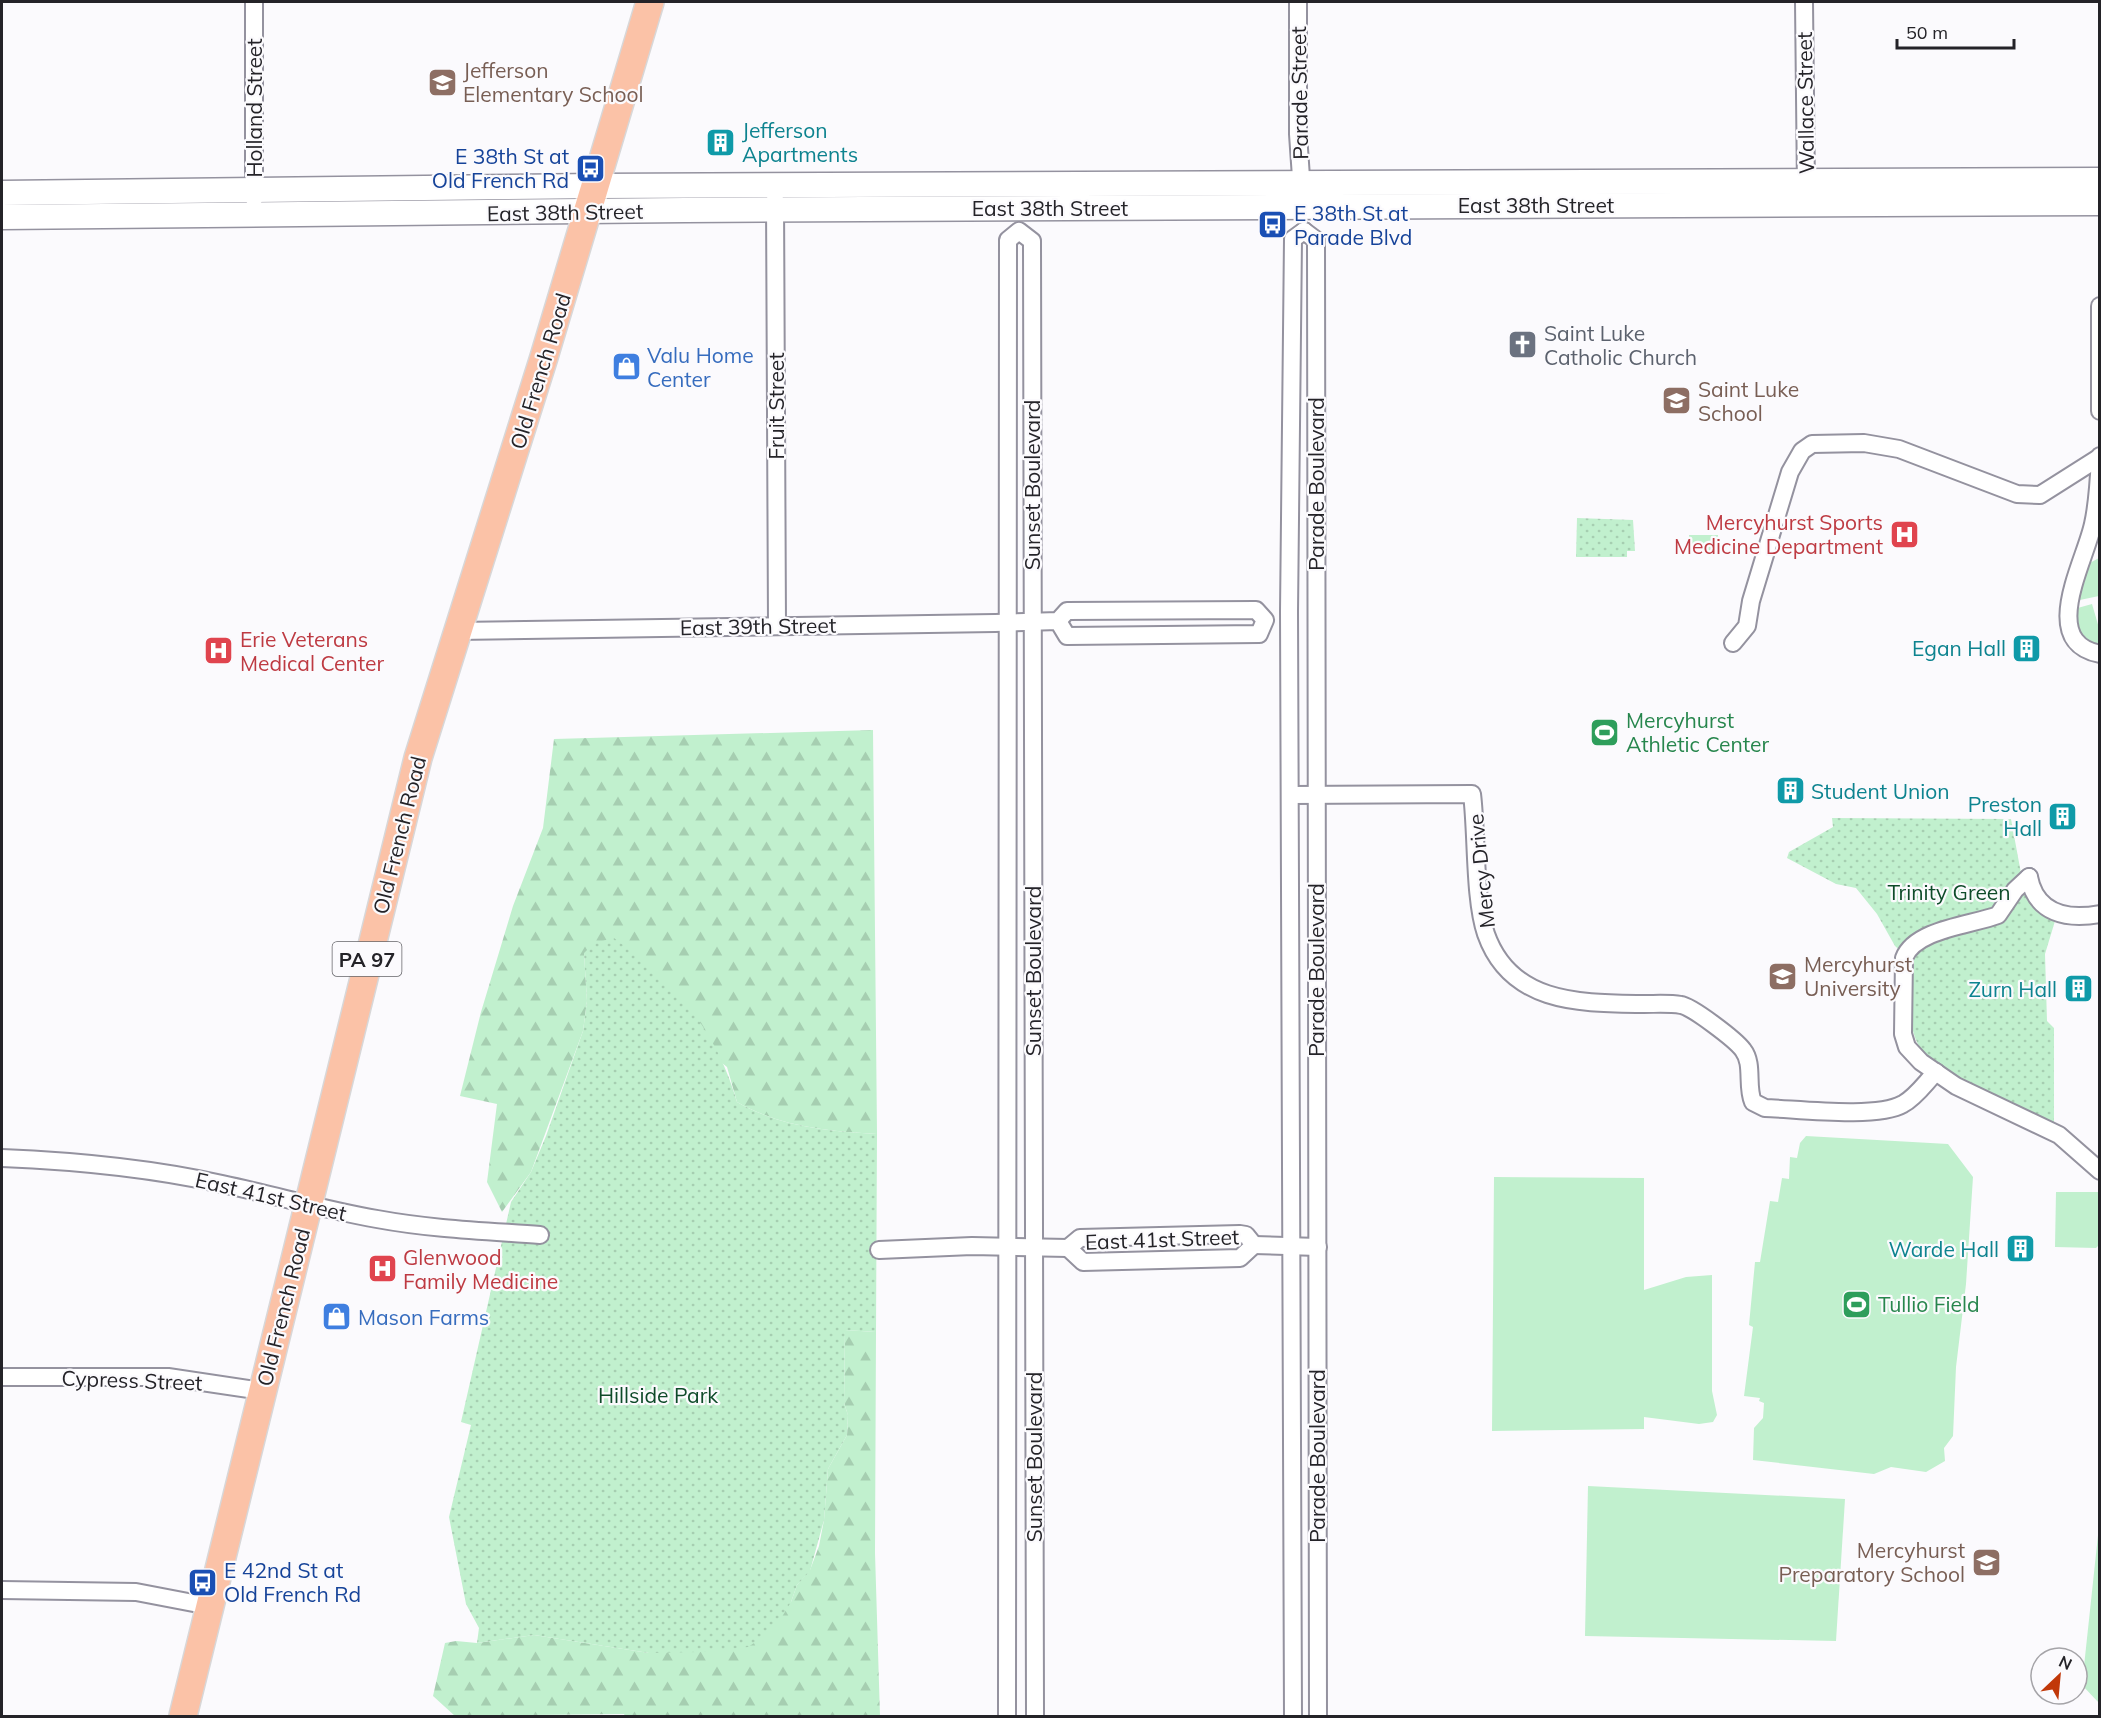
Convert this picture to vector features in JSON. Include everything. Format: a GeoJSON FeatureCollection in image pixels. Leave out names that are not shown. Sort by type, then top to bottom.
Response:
{"type":"FeatureCollection","features":[{"type":"Feature","properties":{"kind":"main road","name":"Old French Road"},"geometry":{"type":"LineString","coordinates":[[183,1716],[407,799],[592,199],[650,2]]}},
{"type":"Feature","properties":{"kind":"main road","name":"East 38th Street"},"geometry":{"type":"LineString","coordinates":[[592,199],[774,210],[1020,209],[1302,195],[1806,180],[2100,180]]}},
{"type":"Feature","properties":{"kind":"main road","name":"East 38th Street"},"geometry":{"type":"LineString","coordinates":[[2,218],[254,203],[592,199],[775,186],[1020,209]]}},
{"type":"Feature","properties":{"kind":"main road","name":"East 38th Street"},"geometry":{"type":"LineString","coordinates":[[2,193],[254,203]]}},
{"type":"Feature","properties":{"kind":"main road","name":"East 38th Street"},"geometry":{"type":"LineString","coordinates":[[1302,195],[1805,205],[2100,203]]}},
{"type":"Feature","properties":{"kind":"street","name":"Holland Street"},"geometry":{"type":"LineString","coordinates":[[254,2],[254,203]]}},
{"type":"Feature","properties":{"kind":"street","name":"Parade Street"},"geometry":{"type":"LineString","coordinates":[[1298,2],[1298,134],[1302,195]]}},
{"type":"Feature","properties":{"kind":"street","name":"Wallace Street"},"geometry":{"type":"LineString","coordinates":[[1804,2],[1805,205]]}},
{"type":"Feature","properties":{"kind":"street","name":"Fruit Street"},"geometry":{"type":"LineString","coordinates":[[775,186],[777,625]]}},
{"type":"Feature","properties":{"kind":"street","name":"Parade Boulevard"},"geometry":{"type":"LineString","coordinates":[[1302,195],[1304,231]]}},
{"type":"Feature","properties":{"kind":"street","name":"Sunset Boulevard"},"geometry":{"type":"LineString","coordinates":[[1020,209],[1032,241],[1035,1716]]}},
{"type":"Feature","properties":{"kind":"street","name":"Sunset Boulevard"},"geometry":{"type":"LineString","coordinates":[[1007,1716],[1008,240],[1020,209]]}},
{"type":"Feature","properties":{"kind":"street","name":"Parade Boulevard"},"geometry":{"type":"LineString","coordinates":[[1293,1716],[1290,1246],[1292,259],[1293,239],[1304,231]]}},
{"type":"Feature","properties":{"kind":"street","name":"Parade Boulevard"},"geometry":{"type":"LineString","coordinates":[[1304,231],[1317,240],[1318,1716]]}},
{"type":"Feature","properties":{"kind":"street"},"geometry":{"type":"LineString","coordinates":[[2100,306],[2100,411]]}},
{"type":"Feature","properties":{"kind":"street"},"geometry":{"type":"LineString","coordinates":[[1732,643],[1747,626],[1750,601],[1790,471],[1802,451],[1812,444],[1863,443],[1899,449],[2017,494],[2040,495],[2100,457]]}},
{"type":"Feature","properties":{"kind":"street"},"geometry":{"type":"LineString","coordinates":[[2100,457],[2093,523],[2074,582],[2068,624],[2076,645],[2085,651],[2100,654]]}},
{"type":"Feature","properties":{"kind":"street","name":"East 39th Street"},"geometry":{"type":"LineString","coordinates":[[457,631],[1058,621],[1067,611],[1256,610],[1265,620],[1316,620]]}},
{"type":"Feature","properties":{"kind":"street"},"geometry":{"type":"LineString","coordinates":[[1058,621],[1067,636],[1259,634],[1265,620]]}},
{"type":"Feature","properties":{"kind":"street"},"geometry":{"type":"LineString","coordinates":[[1291,795],[1316,794]]}},
{"type":"Feature","properties":{"kind":"street","name":"Mercy Drive"},"geometry":{"type":"LineString","coordinates":[[1316,794],[1472,794],[1486,933],[1494,951],[1516,979],[1545,995],[1585,1002],[1683,1005],[1743,1050],[1749,1061],[1748,1091],[1753,1102],[1765,1108],[1856,1111],[1896,1107],[1904,1104],[1936,1072]]}},
{"type":"Feature","properties":{"kind":"street"},"geometry":{"type":"LineString","coordinates":[[2100,914],[2078,918],[2062,915],[2043,904],[2034,894],[2029,877],[2015,890],[1998,915],[1942,930],[1923,939],[1907,950],[1904,958],[1903,1034],[1907,1047],[1936,1072],[1978,1098],[2059,1134],[2100,1171]]}},
{"type":"Feature","properties":{"kind":"street","name":"East 41st Street"},"geometry":{"type":"LineString","coordinates":[[2,1158],[74,1161],[154,1171],[308,1205],[426,1227],[540,1235]]}},
{"type":"Feature","properties":{"kind":"street","name":"East 41st Street"},"geometry":{"type":"LineString","coordinates":[[1068,1248],[1080,1238],[1240,1234],[1246,1235],[1254,1245]]}},
{"type":"Feature","properties":{"kind":"street","name":"East 41st Street"},"geometry":{"type":"LineString","coordinates":[[879,1250],[1007,1246],[1068,1248],[1083,1262],[1240,1258],[1254,1245],[1318,1246]]}},
{"type":"Feature","properties":{"kind":"street","name":"Cypress Street"},"geometry":{"type":"LineString","coordinates":[[2,1377],[168,1377],[262,1391]]}},
{"type":"Feature","properties":{"kind":"street"},"geometry":{"type":"LineString","coordinates":[[2,1590],[136,1592],[209,1606]]}},
{"type":"Feature","properties":{"kind":"green space"},"geometry":{"type":"Polygon","coordinates":[[[1577,518],[1633,520],[1635,551],[1627,551],[1627,557],[1576,557],[1577,518]]]}},
{"type":"Feature","properties":{"kind":"green space"},"geometry":{"type":"Polygon","coordinates":[[[1689,535],[1718,535],[1718,552],[1689,551],[1689,535]]]}},
{"type":"Feature","properties":{"kind":"green space"},"geometry":{"type":"Polygon","coordinates":[[[2099,558],[2099,596],[2075,601],[2086,565],[2099,558]]]}},
{"type":"Feature","properties":{"kind":"green space"},"geometry":{"type":"Polygon","coordinates":[[[2092,604],[2099,628],[2099,648],[2078,634],[2074,609],[2092,604]]]}},
{"type":"Feature","properties":{"kind":"green space"},"geometry":{"type":"Polygon","coordinates":[[[873,730],[877,1134],[822,1129],[787,1122],[737,1102],[727,1067],[584,953],[587,1001],[583,1031],[531,1172],[502,1212],[487,1182],[497,1104],[460,1096],[481,1012],[513,906],[543,828],[554,739],[873,730]]]}},
{"type":"Feature","properties":{"kind":"green space","name":"Trinity Green"},"geometry":{"type":"Polygon","coordinates":[[[1832,818],[2011,819],[2025,895],[2032,905],[2055,921],[2045,954],[2047,1021],[2054,1028],[2054,1124],[2021,1111],[1963,1082],[1931,1060],[1921,1049],[1913,1030],[1910,1007],[1910,983],[1914,963],[1895,946],[1877,914],[1856,888],[1836,884],[1787,858],[1789,852],[1833,827],[1832,818]]]}},
{"type":"Feature","properties":{"kind":"green space","name":"Hillside Park"},"geometry":{"type":"Polygon","coordinates":[[[614,938],[656,972],[690,1009],[717,1051],[737,1102],[787,1122],[822,1129],[877,1134],[876,1332],[845,1330],[844,1403],[848,1415],[847,1435],[828,1469],[824,1520],[810,1571],[797,1585],[791,1602],[774,1630],[748,1647],[699,1652],[649,1653],[534,1635],[477,1643],[479,1628],[466,1604],[449,1517],[471,1425],[461,1422],[511,1202],[531,1172],[583,1031],[587,1001],[584,953],[594,943],[614,938]]]}},
{"type":"Feature","properties":{"kind":"green space","name":"Tullio Field"},"geometry":{"type":"Polygon","coordinates":[[[1806,1136],[1948,1144],[1973,1177],[1966,1284],[1956,1367],[1953,1436],[1944,1448],[1945,1461],[1926,1472],[1891,1467],[1874,1474],[1753,1460],[1754,1428],[1763,1418],[1764,1403],[1759,1401],[1760,1398],[1744,1396],[1753,1327],[1749,1325],[1755,1262],[1760,1262],[1770,1201],[1778,1202],[1782,1178],[1789,1179],[1790,1157],[1797,1158],[1800,1143],[1806,1136]]]}},
{"type":"Feature","properties":{"kind":"green space"},"geometry":{"type":"Polygon","coordinates":[[[1494,1177],[1644,1178],[1644,1290],[1686,1277],[1712,1275],[1712,1391],[1717,1415],[1713,1422],[1699,1424],[1644,1417],[1644,1429],[1492,1431],[1494,1177]]]}},
{"type":"Feature","properties":{"kind":"green space"},"geometry":{"type":"Polygon","coordinates":[[[2056,1192],[2098,1192],[2099,1245],[2096,1248],[2055,1247],[2056,1192]]]}},
{"type":"Feature","properties":{"kind":"green space"},"geometry":{"type":"Polygon","coordinates":[[[845,1330],[876,1332],[875,1553],[880,1716],[625,1716],[624,1714],[455,1716],[433,1696],[445,1643],[456,1641],[477,1643],[534,1635],[649,1653],[791,1602],[797,1585],[810,1570],[819,1546],[824,1520],[828,1469],[847,1435],[848,1415],[844,1403],[845,1330]]]}},
{"type":"Feature","properties":{"kind":"green space"},"geometry":{"type":"Polygon","coordinates":[[[1588,1486],[1845,1499],[1836,1641],[1585,1636],[1588,1486]]]}},
{"type":"Feature","properties":{"kind":"green space"},"geometry":{"type":"Polygon","coordinates":[[[2099,1526],[2099,1703],[2089,1692],[2089,1646],[2086,1646],[2099,1526]]]}},
{"type":"Feature","properties":{"kind":"place","name":"Jefferson Elementary School"},"geometry":{"type":"Point","coordinates":[442,82]}},
{"type":"Feature","properties":{"kind":"place","name":"Jefferson Apartments"},"geometry":{"type":"Point","coordinates":[721,142]}},
{"type":"Feature","properties":{"kind":"place","name":"E 38th St at Old French Rd"},"geometry":{"type":"Point","coordinates":[590,168]}},
{"type":"Feature","properties":{"kind":"place","name":"E 38th St at Parade Blvd"},"geometry":{"type":"Point","coordinates":[1273,225]}},
{"type":"Feature","properties":{"kind":"place","name":"Saint Luke Catholic Church"},"geometry":{"type":"Point","coordinates":[1523,345]}},
{"type":"Feature","properties":{"kind":"place","name":"Valu Home Center"},"geometry":{"type":"Point","coordinates":[626,367]}},
{"type":"Feature","properties":{"kind":"place","name":"Saint Luke School"},"geometry":{"type":"Point","coordinates":[1677,401]}},
{"type":"Feature","properties":{"kind":"place","name":"Mercyhurst Sports Medicine Department"},"geometry":{"type":"Point","coordinates":[1904,534]}},
{"type":"Feature","properties":{"kind":"place","name":"Egan Hall"},"geometry":{"type":"Point","coordinates":[2027,648]}},
{"type":"Feature","properties":{"kind":"place","name":"Erie Veterans Medical Center"},"geometry":{"type":"Point","coordinates":[219,651]}},
{"type":"Feature","properties":{"kind":"place","name":"Mercyhurst Athletic Center"},"geometry":{"type":"Point","coordinates":[1605,732]}},
{"type":"Feature","properties":{"kind":"place","name":"Student Union"},"geometry":{"type":"Point","coordinates":[1790,791]}},
{"type":"Feature","properties":{"kind":"place","name":"Preston Hall"},"geometry":{"type":"Point","coordinates":[2063,816]}},
{"type":"Feature","properties":{"kind":"place","name":"Mercyhurst University"},"geometry":{"type":"Point","coordinates":[1783,976]}},
{"type":"Feature","properties":{"kind":"place","name":"Zurn Hall"},"geometry":{"type":"Point","coordinates":[2078,989]}},
{"type":"Feature","properties":{"kind":"place","name":"Warde Hall"},"geometry":{"type":"Point","coordinates":[2020,1249]}},
{"type":"Feature","properties":{"kind":"place","name":"Glenwood Family Medicine"},"geometry":{"type":"Point","coordinates":[382,1269]}},
{"type":"Feature","properties":{"kind":"place","name":"Tullio Field"},"geometry":{"type":"Point","coordinates":[1857,1304]}},
{"type":"Feature","properties":{"kind":"place","name":"Mason Farms"},"geometry":{"type":"Point","coordinates":[337,1317]}},
{"type":"Feature","properties":{"kind":"place","name":"Mercyhurst Preparatory School"},"geometry":{"type":"Point","coordinates":[1986,1562]}},
{"type":"Feature","properties":{"kind":"place","name":"E 42nd St at Old French Rd"},"geometry":{"type":"Point","coordinates":[203,1582]}}]}
